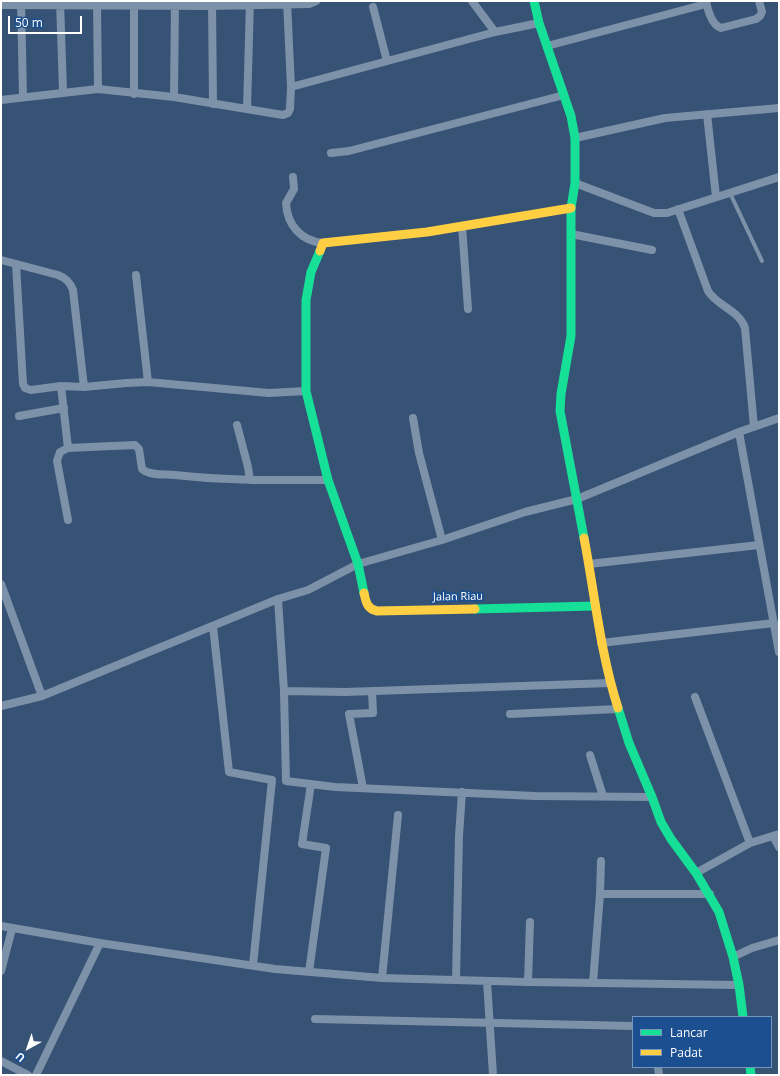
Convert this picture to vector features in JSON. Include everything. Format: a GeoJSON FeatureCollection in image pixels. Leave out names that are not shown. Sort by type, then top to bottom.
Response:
{"type":"FeatureCollection","features":[{"type":"Feature","properties":{"kind":"street"},"geometry":{"type":"LineString","coordinates":[[1,5],[21,3],[287,2],[309,4],[316,1]]}},
{"type":"Feature","properties":{"kind":"street"},"geometry":{"type":"LineString","coordinates":[[472,1],[495,32]]}},
{"type":"Feature","properties":{"kind":"street"},"geometry":{"type":"LineString","coordinates":[[534,1],[539,22],[574,126],[575,183],[571,208],[571,336],[561,394],[560,411],[589,564],[601,643],[610,683],[629,743],[661,822],[671,839],[710,894],[719,912],[733,956],[739,985],[743,1016]]}},
{"type":"Feature","properties":{"kind":"street"},"geometry":{"type":"LineString","coordinates":[[547,46],[706,2],[713,23],[720,28],[756,19],[762,12],[759,1]]}},
{"type":"Feature","properties":{"kind":"street"},"geometry":{"type":"LineString","coordinates":[[1,100],[98,89],[134,94],[174,97],[283,115],[288,113],[290,109],[291,87],[287,2]]}},
{"type":"Feature","properties":{"kind":"street"},"geometry":{"type":"LineString","coordinates":[[21,3],[23,97]]}},
{"type":"Feature","properties":{"kind":"street"},"geometry":{"type":"LineString","coordinates":[[60,3],[62,92]]}},
{"type":"Feature","properties":{"kind":"street"},"geometry":{"type":"LineString","coordinates":[[97,3],[98,89]]}},
{"type":"Feature","properties":{"kind":"street"},"geometry":{"type":"LineString","coordinates":[[133,3],[134,94]]}},
{"type":"Feature","properties":{"kind":"street"},"geometry":{"type":"LineString","coordinates":[[174,97],[175,3]]}},
{"type":"Feature","properties":{"kind":"street"},"geometry":{"type":"LineString","coordinates":[[212,3],[213,104]]}},
{"type":"Feature","properties":{"kind":"street"},"geometry":{"type":"LineString","coordinates":[[247,109],[250,3]]}},
{"type":"Feature","properties":{"kind":"street"},"geometry":{"type":"LineString","coordinates":[[373,7],[387,61]]}},
{"type":"Feature","properties":{"kind":"street"},"geometry":{"type":"LineString","coordinates":[[291,87],[495,32],[539,22]]}},
{"type":"Feature","properties":{"kind":"street"},"geometry":{"type":"LineString","coordinates":[[331,153],[349,151],[564,95]]}},
{"type":"Feature","properties":{"kind":"street"},"geometry":{"type":"LineString","coordinates":[[575,138],[665,118],[779,108]]}},
{"type":"Feature","properties":{"kind":"street"},"geometry":{"type":"LineString","coordinates":[[707,114],[716,197]]}},
{"type":"Feature","properties":{"kind":"street"},"geometry":{"type":"LineString","coordinates":[[293,177],[294,189],[286,203],[289,215],[300,235],[314,242],[323,243],[427,232],[571,208]]}},
{"type":"Feature","properties":{"kind":"street"},"geometry":{"type":"LineString","coordinates":[[575,183],[654,213],[667,213],[730,192],[778,180]]}},
{"type":"Feature","properties":{"kind":"street"},"geometry":{"type":"LineString","coordinates":[[678,209],[708,291],[714,299],[741,319],[745,328],[754,427]]}},
{"type":"Feature","properties":{"kind":"street"},"geometry":{"type":"LineString","coordinates":[[462,226],[468,310]]}},
{"type":"Feature","properties":{"kind":"street"},"geometry":{"type":"LineString","coordinates":[[571,234],[652,250]]}},
{"type":"Feature","properties":{"kind":"street","name":"Jalan Riau"},"geometry":{"type":"LineString","coordinates":[[323,243],[311,272],[306,300],[306,391],[328,480],[358,564],[367,605],[373,610],[595,606]]}},
{"type":"Feature","properties":{"kind":"street"},"geometry":{"type":"LineString","coordinates":[[1,260],[58,275],[65,278],[71,285],[73,290],[84,387]]}},
{"type":"Feature","properties":{"kind":"street"},"geometry":{"type":"LineString","coordinates":[[16,264],[23,384],[25,388],[31,390],[61,386],[84,387],[148,382],[269,393],[306,391]]}},
{"type":"Feature","properties":{"kind":"street"},"geometry":{"type":"LineString","coordinates":[[136,274],[148,382]]}},
{"type":"Feature","properties":{"kind":"street"},"geometry":{"type":"LineString","coordinates":[[61,386],[68,448]]}},
{"type":"Feature","properties":{"kind":"street"},"geometry":{"type":"LineString","coordinates":[[19,416],[64,408]]}},
{"type":"Feature","properties":{"kind":"street"},"geometry":{"type":"LineString","coordinates":[[413,418],[419,453],[442,540]]}},
{"type":"Feature","properties":{"kind":"street"},"geometry":{"type":"LineString","coordinates":[[1,706],[42,696],[278,599],[308,590],[358,564],[442,540],[513,516],[577,500],[739,432],[779,418]]}},
{"type":"Feature","properties":{"kind":"street"},"geometry":{"type":"LineString","coordinates":[[237,425],[250,480]]}},
{"type":"Feature","properties":{"kind":"street"},"geometry":{"type":"LineString","coordinates":[[739,432],[779,652]]}},
{"type":"Feature","properties":{"kind":"street"},"geometry":{"type":"LineString","coordinates":[[68,520],[57,457],[60,452],[68,448],[135,445],[138,447],[140,452],[142,469],[147,472],[203,478],[250,480],[328,480]]}},
{"type":"Feature","properties":{"kind":"street"},"geometry":{"type":"LineString","coordinates":[[589,564],[759,545]]}},
{"type":"Feature","properties":{"kind":"street"},"geometry":{"type":"LineString","coordinates":[[1,584],[42,696]]}},
{"type":"Feature","properties":{"kind":"street"},"geometry":{"type":"LineString","coordinates":[[278,599],[284,691],[286,781]]}},
{"type":"Feature","properties":{"kind":"street"},"geometry":{"type":"LineString","coordinates":[[601,643],[774,623]]}},
{"type":"Feature","properties":{"kind":"street"},"geometry":{"type":"LineString","coordinates":[[213,626],[229,772],[272,780],[335,787],[535,796],[652,797]]}},
{"type":"Feature","properties":{"kind":"street"},"geometry":{"type":"LineString","coordinates":[[284,691],[372,691],[610,683]]}},
{"type":"Feature","properties":{"kind":"street"},"geometry":{"type":"LineString","coordinates":[[363,788],[349,714],[373,713],[372,691]]}},
{"type":"Feature","properties":{"kind":"street"},"geometry":{"type":"LineString","coordinates":[[695,697],[750,843]]}},
{"type":"Feature","properties":{"kind":"street"},"geometry":{"type":"LineString","coordinates":[[510,714],[618,709]]}},
{"type":"Feature","properties":{"kind":"street"},"geometry":{"type":"LineString","coordinates":[[590,755],[603,796]]}},
{"type":"Feature","properties":{"kind":"street"},"geometry":{"type":"LineString","coordinates":[[253,965],[272,780]]}},
{"type":"Feature","properties":{"kind":"street"},"geometry":{"type":"LineString","coordinates":[[309,972],[326,848],[302,844],[311,784]]}},
{"type":"Feature","properties":{"kind":"street"},"geometry":{"type":"LineString","coordinates":[[456,980],[459,836],[462,792]]}},
{"type":"Feature","properties":{"kind":"street"},"geometry":{"type":"LineString","coordinates":[[382,978],[398,815]]}},
{"type":"Feature","properties":{"kind":"street"},"geometry":{"type":"LineString","coordinates":[[696,873],[750,843],[776,835],[779,847]]}},
{"type":"Feature","properties":{"kind":"street"},"geometry":{"type":"LineString","coordinates":[[593,983],[601,861]]}},
{"type":"Feature","properties":{"kind":"street"},"geometry":{"type":"LineString","coordinates":[[600,894],[710,894]]}},
{"type":"Feature","properties":{"kind":"street"},"geometry":{"type":"LineString","coordinates":[[528,982],[530,922]]}},
{"type":"Feature","properties":{"kind":"street"},"geometry":{"type":"LineString","coordinates":[[1,926],[100,943],[253,965],[275,970],[382,978],[739,985]]}},
{"type":"Feature","properties":{"kind":"street"},"geometry":{"type":"LineString","coordinates":[[1,969],[12,929]]}},
{"type":"Feature","properties":{"kind":"street"},"geometry":{"type":"LineString","coordinates":[[733,956],[752,948],[779,940]]}},
{"type":"Feature","properties":{"kind":"street"},"geometry":{"type":"LineString","coordinates":[[36,1075],[100,943]]}},
{"type":"Feature","properties":{"kind":"street"},"geometry":{"type":"LineString","coordinates":[[487,981],[493,1075]]}},
{"type":"Feature","properties":{"kind":"street"},"geometry":{"type":"LineString","coordinates":[[315,1019],[632,1026]]}},
{"type":"Feature","properties":{"kind":"street"},"geometry":{"type":"LineString","coordinates":[[1,1061],[28,1075]]}},
{"type":"Feature","properties":{"kind":"lane"},"geometry":{"type":"LineString","coordinates":[[730,192],[762,261]]}},
{"type":"Feature","properties":{"kind":"traffic: fast"},"geometry":{"type":"LineString","coordinates":[[534,1],[539,23],[571,116],[575,138],[575,183],[571,208],[571,336],[561,394],[560,411],[584,538]]}},
{"type":"Feature","properties":{"kind":"traffic: fast"},"geometry":{"type":"LineString","coordinates":[[320,251],[311,272],[306,300],[306,391],[328,480],[358,564],[364,593]]}},
{"type":"Feature","properties":{"kind":"traffic: fast"},"geometry":{"type":"LineString","coordinates":[[475,609],[595,606]]}},
{"type":"Feature","properties":{"kind":"traffic: fast"},"geometry":{"type":"LineString","coordinates":[[618,708],[629,743],[661,822],[671,839],[696,873],[719,912],[733,957],[739,985],[743,1016]]}},
{"type":"Feature","properties":{"kind":"traffic: fast"},"geometry":{"type":"LineString","coordinates":[[750,1068],[751,1075]]}},
{"type":"Feature","properties":{"kind":"traffic: slow"},"geometry":{"type":"LineString","coordinates":[[320,251],[323,243],[427,232],[571,208]]}},
{"type":"Feature","properties":{"kind":"traffic: slow"},"geometry":{"type":"LineString","coordinates":[[584,538],[602,645],[618,708]]}},
{"type":"Feature","properties":{"kind":"traffic: slow"},"geometry":{"type":"LineString","coordinates":[[364,593],[369,607],[377,611],[475,609]]}}]}
